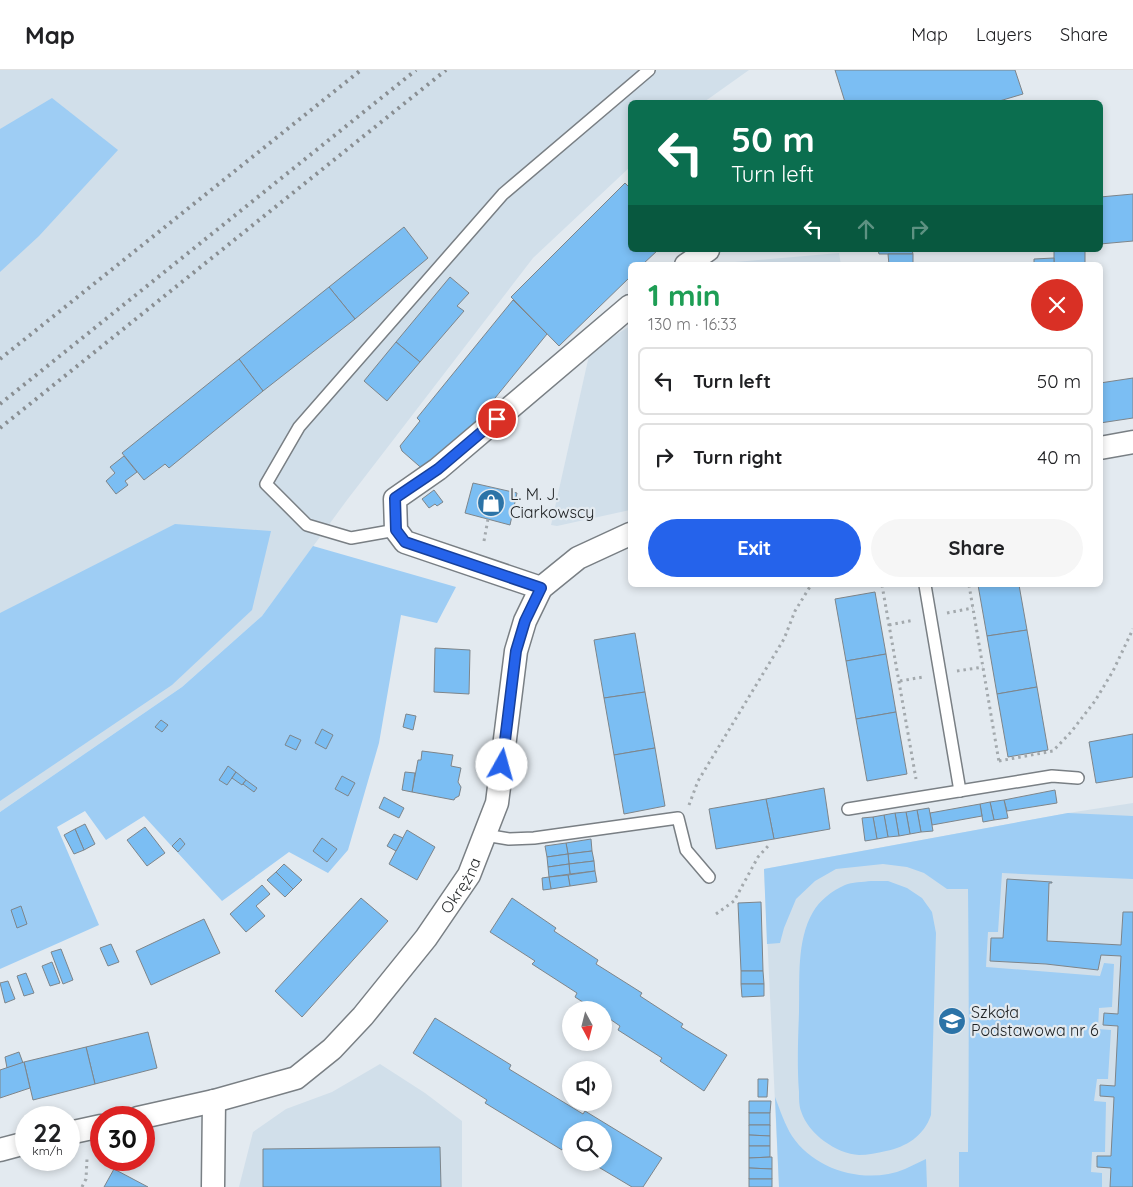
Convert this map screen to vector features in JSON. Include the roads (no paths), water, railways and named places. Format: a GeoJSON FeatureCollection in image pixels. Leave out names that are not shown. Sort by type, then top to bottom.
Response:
{"type":"FeatureCollection","features":[{"type":"Feature","properties":{"kind":"street"},"geometry":{"type":"LineString","coordinates":[[690,262],[705,252]]}},
{"type":"Feature","properties":{"kind":"street"},"geometry":{"type":"LineString","coordinates":[[541,588],[405,542],[396,530],[395,498],[438,469],[628,308]]}},
{"type":"Feature","properties":{"kind":"street"},"geometry":{"type":"LineString","coordinates":[[1103,447],[1133,442]]}},
{"type":"Feature","properties":{"kind":"street","name":"Okrężna"},"geometry":{"type":"LineString","coordinates":[[155,1114],[214,1101],[296,1078],[332,1049],[363,1016],[426,938],[469,875],[497,803],[516,651],[525,621],[541,588],[578,558],[628,535]]}},
{"type":"Feature","properties":{"kind":"street"},"geometry":{"type":"LineString","coordinates":[[213,1187],[214,1101]]}},
{"type":"Feature","properties":{"kind":"street"},"geometry":{"type":"LineString","coordinates":[[0,1150],[15,1146]]}},
{"type":"Feature","properties":{"kind":"lane"},"geometry":{"type":"LineString","coordinates":[[396,530],[351,538],[307,525],[266,484],[299,427],[503,194],[649,70]]}},
{"type":"Feature","properties":{"kind":"lane"},"geometry":{"type":"LineString","coordinates":[[925,587],[960,790]]}},
{"type":"Feature","properties":{"kind":"lane"},"geometry":{"type":"LineString","coordinates":[[848,809],[1052,776],[1078,778]]}},
{"type":"Feature","properties":{"kind":"lane"},"geometry":{"type":"LineString","coordinates":[[485,835],[509,839],[534,838],[678,818],[686,850],[709,878]]}},
{"type":"Feature","properties":{"kind":"railway"},"geometry":{"type":"LineString","coordinates":[[0,359],[361,70]]}},
{"type":"Feature","properties":{"kind":"railway"},"geometry":{"type":"LineString","coordinates":[[0,404],[416,70]]}},
{"type":"Feature","properties":{"kind":"railway"},"geometry":{"type":"LineString","coordinates":[[0,428],[446,70]]}},
{"type":"Feature","properties":{"kind":"place","name":"L. M. J. Ciarkowscy"},"geometry":{"type":"Point","coordinates":[491,503]}},
{"type":"Feature","properties":{"kind":"place","name":"Szkoła Podstawowa nr 6"},"geometry":{"type":"Point","coordinates":[952,1021]}}]}
